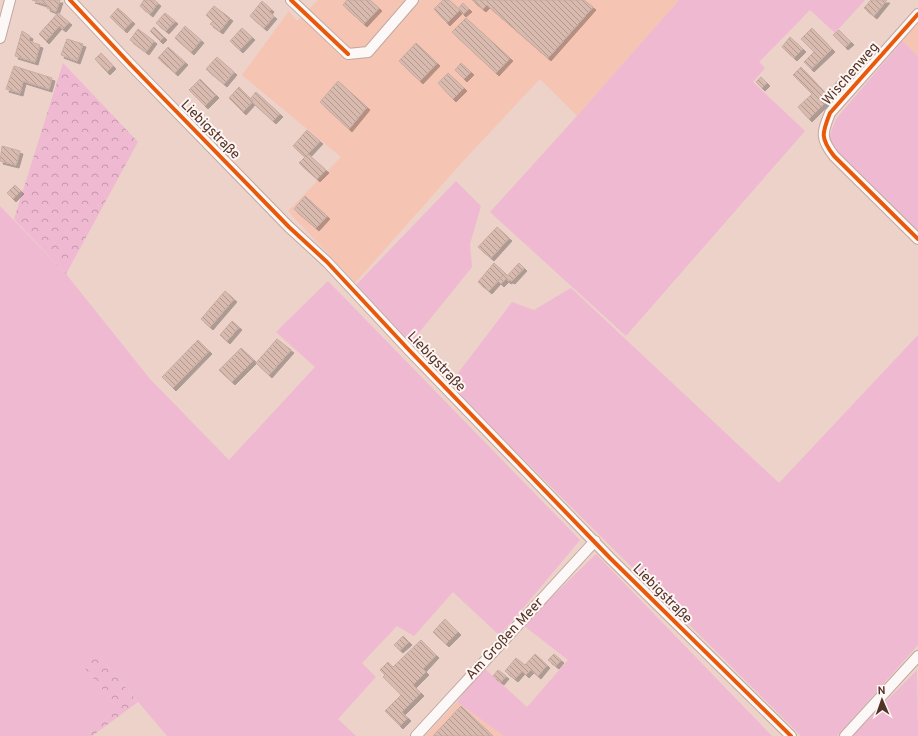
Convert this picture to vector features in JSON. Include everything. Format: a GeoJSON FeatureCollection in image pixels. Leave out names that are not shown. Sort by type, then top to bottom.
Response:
{"type":"FeatureCollection","features":[{"type":"Feature","properties":{"kind":"street"},"geometry":{"type":"LineString","coordinates":[[0,38],[10,0]]}},
{"type":"Feature","properties":{"kind":"street","name":"Liebigstraße"},"geometry":{"type":"LineString","coordinates":[[70,0],[130,64],[290,227],[327,262],[409,350],[595,541],[791,736]]}},
{"type":"Feature","properties":{"kind":"street"},"geometry":{"type":"LineString","coordinates":[[291,0],[348,54],[368,52],[413,0]]}},
{"type":"Feature","properties":{"kind":"street","name":"Wischenweg"},"geometry":{"type":"LineString","coordinates":[[918,14],[830,113],[823,131],[825,145],[834,156],[918,239]]}},
{"type":"Feature","properties":{"kind":"street","name":"Am Großen Meer"},"geometry":{"type":"LineString","coordinates":[[416,736],[595,541]]}},
{"type":"Feature","properties":{"kind":"street"},"geometry":{"type":"LineString","coordinates":[[845,736],[918,656]]}},
{"type":"Feature","properties":{"kind":"shaded area"},"geometry":{"type":"Polygon","coordinates":[[[318,0],[679,0],[577,116],[540,79],[464,160],[355,283],[288,211],[341,157],[242,75],[289,11],[297,21],[318,0]]]}},
{"type":"Feature","properties":{"kind":"shaded area"},"geometry":{"type":"Polygon","coordinates":[[[918,24],[918,56],[902,41],[918,24]]]}},
{"type":"Feature","properties":{"kind":"shaded area"},"geometry":{"type":"Polygon","coordinates":[[[457,702],[504,736],[425,736],[457,702]]]}},
{"type":"Feature","properties":{"kind":"green space"},"geometry":{"type":"Polygon","coordinates":[[[679,0],[865,0],[835,33],[810,10],[759,62],[765,68],[753,82],[805,131],[626,336],[490,212],[679,0]]]}},
{"type":"Feature","properties":{"kind":"green space"},"geometry":{"type":"Polygon","coordinates":[[[902,41],[918,56],[918,232],[830,147],[829,137],[836,119],[902,41]]]}},
{"type":"Feature","properties":{"kind":"green space"},"geometry":{"type":"Polygon","coordinates":[[[63,63],[138,142],[66,274],[14,219],[63,63]]]}},
{"type":"Feature","properties":{"kind":"green space"},"geometry":{"type":"Polygon","coordinates":[[[456,181],[481,206],[470,244],[472,267],[409,345],[355,286],[456,181]]]}},
{"type":"Feature","properties":{"kind":"green space"},"geometry":{"type":"Polygon","coordinates":[[[0,206],[66,274],[150,379],[229,460],[315,367],[276,332],[328,281],[580,540],[499,635],[453,592],[414,636],[397,626],[362,663],[376,677],[338,719],[356,736],[167,736],[96,652],[82,665],[119,709],[83,736],[0,736],[0,206]]]}},
{"type":"Feature","properties":{"kind":"green space"},"geometry":{"type":"Polygon","coordinates":[[[571,288],[779,483],[918,335],[918,645],[837,736],[801,736],[449,385],[512,302],[534,310],[571,288]]]}},
{"type":"Feature","properties":{"kind":"green space"},"geometry":{"type":"Polygon","coordinates":[[[596,554],[772,736],[504,736],[457,702],[483,667],[527,707],[568,660],[523,625],[596,554]]]}},
{"type":"Feature","properties":{"kind":"green space"},"geometry":{"type":"Polygon","coordinates":[[[96,652],[138,702],[92,736],[83,736],[119,709],[82,665],[96,652]]]}},
{"type":"Feature","properties":{"kind":"green space"},"geometry":{"type":"Polygon","coordinates":[[[917,670],[918,736],[852,736],[917,670]]]}},
{"type":"Feature","properties":{"kind":"building"},"geometry":{"type":"Polygon","coordinates":[[[32,0],[60,0],[56,12],[47,8],[48,5],[32,0]]]}},
{"type":"Feature","properties":{"kind":"building"},"geometry":{"type":"Polygon","coordinates":[[[144,0],[154,0],[158,3],[150,14],[140,6],[144,0]]]}},
{"type":"Feature","properties":{"kind":"building"},"geometry":{"type":"Polygon","coordinates":[[[347,0],[370,0],[379,8],[364,24],[343,5],[347,0]]]}},
{"type":"Feature","properties":{"kind":"building"},"geometry":{"type":"Polygon","coordinates":[[[443,0],[449,0],[460,10],[447,23],[434,9],[443,0]]]}},
{"type":"Feature","properties":{"kind":"building"},"geometry":{"type":"Polygon","coordinates":[[[472,0],[584,0],[593,7],[548,58],[487,5],[483,9],[472,0]]]}},
{"type":"Feature","properties":{"kind":"building"},"geometry":{"type":"Polygon","coordinates":[[[871,0],[887,0],[874,16],[864,8],[871,0]]]}},
{"type":"Feature","properties":{"kind":"building"},"geometry":{"type":"Polygon","coordinates":[[[262,1],[271,9],[269,12],[274,16],[264,28],[250,16],[262,1]]]}},
{"type":"Feature","properties":{"kind":"building"},"geometry":{"type":"Polygon","coordinates":[[[463,3],[469,9],[463,14],[458,9],[463,3]]]}},
{"type":"Feature","properties":{"kind":"building"},"geometry":{"type":"Polygon","coordinates":[[[214,6],[230,18],[220,31],[210,24],[213,21],[206,15],[214,6]]]}},
{"type":"Feature","properties":{"kind":"building"},"geometry":{"type":"Polygon","coordinates":[[[118,8],[132,21],[124,30],[110,17],[118,8]]]}},
{"type":"Feature","properties":{"kind":"building"},"geometry":{"type":"Polygon","coordinates":[[[58,13],[69,22],[63,29],[59,26],[46,41],[39,34],[58,13]]]}},
{"type":"Feature","properties":{"kind":"building"},"geometry":{"type":"Polygon","coordinates":[[[165,13],[175,21],[166,31],[156,23],[165,13]]]}},
{"type":"Feature","properties":{"kind":"building"},"geometry":{"type":"Polygon","coordinates":[[[466,18],[510,58],[496,73],[452,32],[466,18]]]}},
{"type":"Feature","properties":{"kind":"building"},"geometry":{"type":"Polygon","coordinates":[[[185,26],[201,40],[191,52],[175,38],[185,26]]]}},
{"type":"Feature","properties":{"kind":"building"},"geometry":{"type":"Polygon","coordinates":[[[154,27],[164,37],[160,41],[150,31],[154,27]]]}},
{"type":"Feature","properties":{"kind":"building"},"geometry":{"type":"Polygon","coordinates":[[[242,28],[252,37],[240,50],[230,41],[242,28]]]}},
{"type":"Feature","properties":{"kind":"building"},"geometry":{"type":"Polygon","coordinates":[[[812,28],[832,49],[811,69],[804,62],[814,52],[801,39],[812,28]]]}},
{"type":"Feature","properties":{"kind":"building"},"geometry":{"type":"Polygon","coordinates":[[[138,29],[154,41],[146,52],[130,40],[138,29]]]}},
{"type":"Feature","properties":{"kind":"building"},"geometry":{"type":"Polygon","coordinates":[[[839,30],[851,42],[845,47],[833,35],[839,30]]]}},
{"type":"Feature","properties":{"kind":"building"},"geometry":{"type":"Polygon","coordinates":[[[22,31],[30,36],[29,41],[40,45],[35,62],[15,56],[22,31]]]}},
{"type":"Feature","properties":{"kind":"building"},"geometry":{"type":"Polygon","coordinates":[[[790,37],[803,49],[794,58],[782,47],[790,37]]]}},
{"type":"Feature","properties":{"kind":"building"},"geometry":{"type":"Polygon","coordinates":[[[67,39],[83,44],[77,61],[61,55],[67,39]]]}},
{"type":"Feature","properties":{"kind":"building"},"geometry":{"type":"Polygon","coordinates":[[[416,43],[437,63],[420,81],[399,61],[416,43]]]}},
{"type":"Feature","properties":{"kind":"building"},"geometry":{"type":"Polygon","coordinates":[[[168,47],[185,62],[175,73],[158,58],[168,47]]]}},
{"type":"Feature","properties":{"kind":"building"},"geometry":{"type":"Polygon","coordinates":[[[101,53],[113,66],[107,72],[95,59],[101,53]]]}},
{"type":"Feature","properties":{"kind":"building"},"geometry":{"type":"Polygon","coordinates":[[[217,57],[234,72],[224,84],[206,69],[217,57]]]}},
{"type":"Feature","properties":{"kind":"building"},"geometry":{"type":"Polygon","coordinates":[[[461,63],[471,72],[464,79],[455,70],[461,63]]]}},
{"type":"Feature","properties":{"kind":"building"},"geometry":{"type":"Polygon","coordinates":[[[14,66],[52,78],[49,89],[23,81],[20,93],[6,89],[14,66]]]}},
{"type":"Feature","properties":{"kind":"building"},"geometry":{"type":"Polygon","coordinates":[[[801,67],[830,98],[809,119],[798,107],[812,94],[793,75],[801,67]]]}},
{"type":"Feature","properties":{"kind":"building"},"geometry":{"type":"Polygon","coordinates":[[[448,73],[464,88],[453,99],[438,83],[448,73]]]}},
{"type":"Feature","properties":{"kind":"building"},"geometry":{"type":"Polygon","coordinates":[[[843,74],[850,80],[837,95],[830,90],[843,74]]]}},
{"type":"Feature","properties":{"kind":"building"},"geometry":{"type":"Polygon","coordinates":[[[761,77],[767,83],[762,88],[756,82],[761,77]]]}},
{"type":"Feature","properties":{"kind":"building"},"geometry":{"type":"Polygon","coordinates":[[[200,79],[216,95],[205,106],[189,90],[200,79]]]}},
{"type":"Feature","properties":{"kind":"building"},"geometry":{"type":"Polygon","coordinates":[[[338,81],[367,107],[349,129],[320,102],[338,81]]]}},
{"type":"Feature","properties":{"kind":"building"},"geometry":{"type":"Polygon","coordinates":[[[239,87],[253,101],[243,112],[229,98],[239,87]]]}},
{"type":"Feature","properties":{"kind":"building"},"geometry":{"type":"Polygon","coordinates":[[[256,92],[280,114],[273,121],[252,102],[253,101],[251,98],[256,92]]]}},
{"type":"Feature","properties":{"kind":"building"},"geometry":{"type":"Polygon","coordinates":[[[307,130],[320,141],[305,157],[293,146],[307,130]]]}},
{"type":"Feature","properties":{"kind":"building"},"geometry":{"type":"Polygon","coordinates":[[[2,146],[20,151],[16,165],[0,161],[2,146]]]}},
{"type":"Feature","properties":{"kind":"building"},"geometry":{"type":"Polygon","coordinates":[[[308,154],[326,170],[317,179],[299,163],[308,154]]]}},
{"type":"Feature","properties":{"kind":"building"},"geometry":{"type":"Polygon","coordinates":[[[15,185],[21,191],[13,199],[7,193],[15,185]]]}},
{"type":"Feature","properties":{"kind":"building"},"geometry":{"type":"Polygon","coordinates":[[[305,196],[327,216],[316,228],[294,209],[305,196]]]}},
{"type":"Feature","properties":{"kind":"building"},"geometry":{"type":"Polygon","coordinates":[[[497,227],[509,238],[491,258],[478,247],[497,227]]]}},
{"type":"Feature","properties":{"kind":"building"},"geometry":{"type":"Polygon","coordinates":[[[494,263],[505,273],[489,291],[478,282],[494,263]]]}},
{"type":"Feature","properties":{"kind":"building"},"geometry":{"type":"Polygon","coordinates":[[[519,263],[524,268],[512,281],[508,281],[506,279],[501,284],[498,281],[505,273],[507,276],[519,263]]]}},
{"type":"Feature","properties":{"kind":"building"},"geometry":{"type":"Polygon","coordinates":[[[225,291],[234,299],[210,327],[201,319],[225,291]]]}},
{"type":"Feature","properties":{"kind":"building"},"geometry":{"type":"Polygon","coordinates":[[[232,321],[239,327],[227,341],[220,335],[232,321]]]}},
{"type":"Feature","properties":{"kind":"building"},"geometry":{"type":"Polygon","coordinates":[[[277,339],[291,350],[269,375],[256,363],[277,339]]]}},
{"type":"Feature","properties":{"kind":"building"},"geometry":{"type":"Polygon","coordinates":[[[198,340],[209,351],[173,388],[162,377],[198,340]]]}},
{"type":"Feature","properties":{"kind":"building"},"geometry":{"type":"Polygon","coordinates":[[[241,348],[254,360],[232,382],[219,370],[241,348]]]}},
{"type":"Feature","properties":{"kind":"building"},"geometry":{"type":"Polygon","coordinates":[[[445,619],[458,632],[446,644],[433,632],[445,619]]]}},
{"type":"Feature","properties":{"kind":"building"},"geometry":{"type":"Polygon","coordinates":[[[403,636],[409,642],[400,650],[394,645],[403,636]]]}},
{"type":"Feature","properties":{"kind":"building"},"geometry":{"type":"Polygon","coordinates":[[[421,640],[436,655],[423,669],[426,672],[413,685],[421,693],[402,712],[408,718],[400,726],[385,711],[401,695],[383,677],[385,675],[380,670],[388,662],[393,667],[421,640]]]}},
{"type":"Feature","properties":{"kind":"building"},"geometry":{"type":"Polygon","coordinates":[[[535,654],[547,665],[538,676],[531,670],[526,675],[522,671],[515,679],[505,671],[516,658],[525,665],[535,654]]]}},
{"type":"Feature","properties":{"kind":"building"},"geometry":{"type":"Polygon","coordinates":[[[554,654],[561,660],[556,666],[548,660],[554,654]]]}},
{"type":"Feature","properties":{"kind":"building"},"geometry":{"type":"Polygon","coordinates":[[[498,670],[506,676],[501,682],[493,676],[498,670]]]}},
{"type":"Feature","properties":{"kind":"building"},"geometry":{"type":"Polygon","coordinates":[[[461,706],[493,736],[433,736],[461,706]]]}},
{"type":"Feature","properties":{"kind":"cycle path"},"geometry":{"type":"LineString","coordinates":[[70,0],[130,64],[289,227],[327,262],[409,350],[610,558],[791,736]]}},
{"type":"Feature","properties":{"kind":"cycle path"},"geometry":{"type":"LineString","coordinates":[[291,0],[348,54]]}},
{"type":"Feature","properties":{"kind":"cycle path"},"geometry":{"type":"LineString","coordinates":[[918,14],[830,113],[824,131],[824,140],[834,156],[918,239]]}}]}
